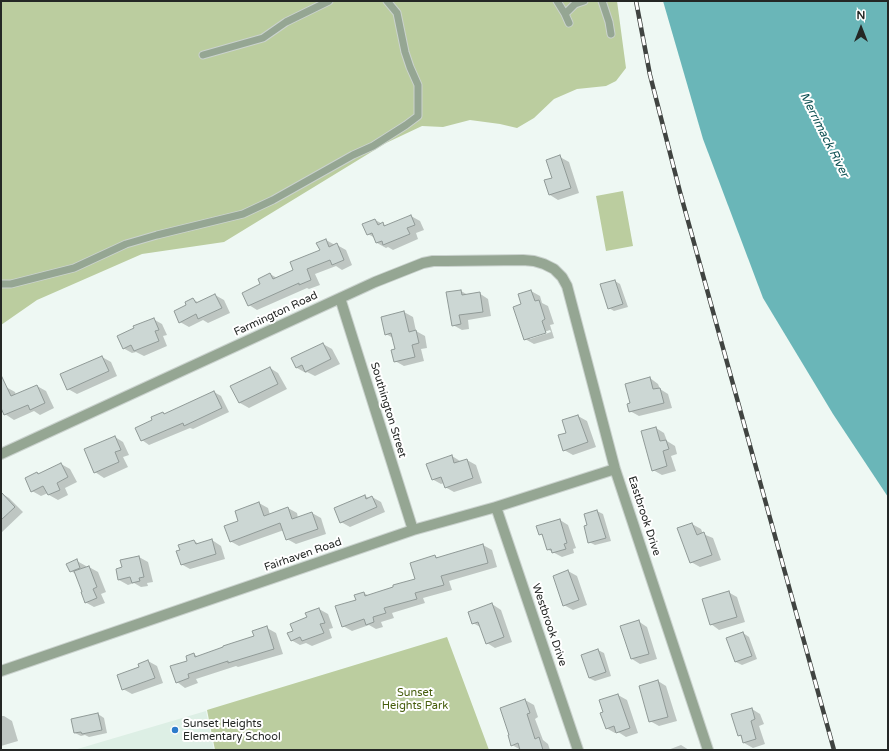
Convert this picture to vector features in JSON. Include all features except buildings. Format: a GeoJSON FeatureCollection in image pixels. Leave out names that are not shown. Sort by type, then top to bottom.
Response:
{"type":"FeatureCollection","features":[{"type":"Feature","properties":{"kind":"street","name":"Farmington Road"},"geometry":{"type":"LineString","coordinates":[[1,454],[375,282],[433,261],[534,261],[554,269],[562,277],[567,286]]}},
{"type":"Feature","properties":{"kind":"street","name":"Eastbrook Drive"},"geometry":{"type":"LineString","coordinates":[[567,286],[615,469],[708,750]]}},
{"type":"Feature","properties":{"kind":"street","name":"Southington Street"},"geometry":{"type":"LineString","coordinates":[[340,298],[413,530]]}},
{"type":"Feature","properties":{"kind":"street","name":"Fairhaven Road"},"geometry":{"type":"LineString","coordinates":[[1,672],[413,530],[496,507],[615,469]]}},
{"type":"Feature","properties":{"kind":"street","name":"Westbrook Drive"},"geometry":{"type":"LineString","coordinates":[[496,507],[578,750]]}},
{"type":"Feature","properties":{"kind":"lane"},"geometry":{"type":"LineString","coordinates":[[202,55],[263,38],[286,22],[329,1]]}},
{"type":"Feature","properties":{"kind":"lane"},"geometry":{"type":"LineString","coordinates":[[1,284],[11,284],[74,268],[126,244],[243,214],[273,200],[353,155],[373,146],[406,125],[418,116],[418,85],[405,52],[397,13],[387,1]]}},
{"type":"Feature","properties":{"kind":"lane"},"geometry":{"type":"LineString","coordinates":[[557,1],[569,23]]}},
{"type":"Feature","properties":{"kind":"lane"},"geometry":{"type":"LineString","coordinates":[[565,14],[575,4],[584,1]]}},
{"type":"Feature","properties":{"kind":"lane"},"geometry":{"type":"LineString","coordinates":[[602,1],[610,22],[611,34]]}},
{"type":"Feature","properties":{"kind":"shaded area","name":"Sunset Heights Elementary School"},"geometry":{"type":"Polygon","coordinates":[[[206,711],[214,750],[74,750],[206,711]]]}},
{"type":"Feature","properties":{"kind":"green space"},"geometry":{"type":"Polygon","coordinates":[[[1,1],[617,1],[626,68],[616,81],[606,86],[577,89],[554,99],[534,118],[517,128],[470,120],[443,127],[422,126],[386,143],[224,242],[142,254],[37,300],[1,325],[1,1]]]}},
{"type":"Feature","properties":{"kind":"green space"},"geometry":{"type":"Polygon","coordinates":[[[623,191],[633,246],[606,251],[596,196],[623,191]]]}},
{"type":"Feature","properties":{"kind":"green space","name":"Sunset Heights Park"},"geometry":{"type":"Polygon","coordinates":[[[447,637],[489,750],[215,750],[207,710],[447,637]]]}},
{"type":"Feature","properties":{"kind":"water","name":"Merrimack River"},"geometry":{"type":"Polygon","coordinates":[[[663,1],[888,1],[888,497],[833,414],[763,298],[703,139],[663,1]]]}},
{"type":"Feature","properties":{"kind":"railway"},"geometry":{"type":"LineString","coordinates":[[636,1],[650,75],[680,192],[834,750]]}},
{"type":"Feature","properties":{"kind":"place","name":"Sunset Heights Elementary School"},"geometry":{"type":"Point","coordinates":[175,730]}}]}
